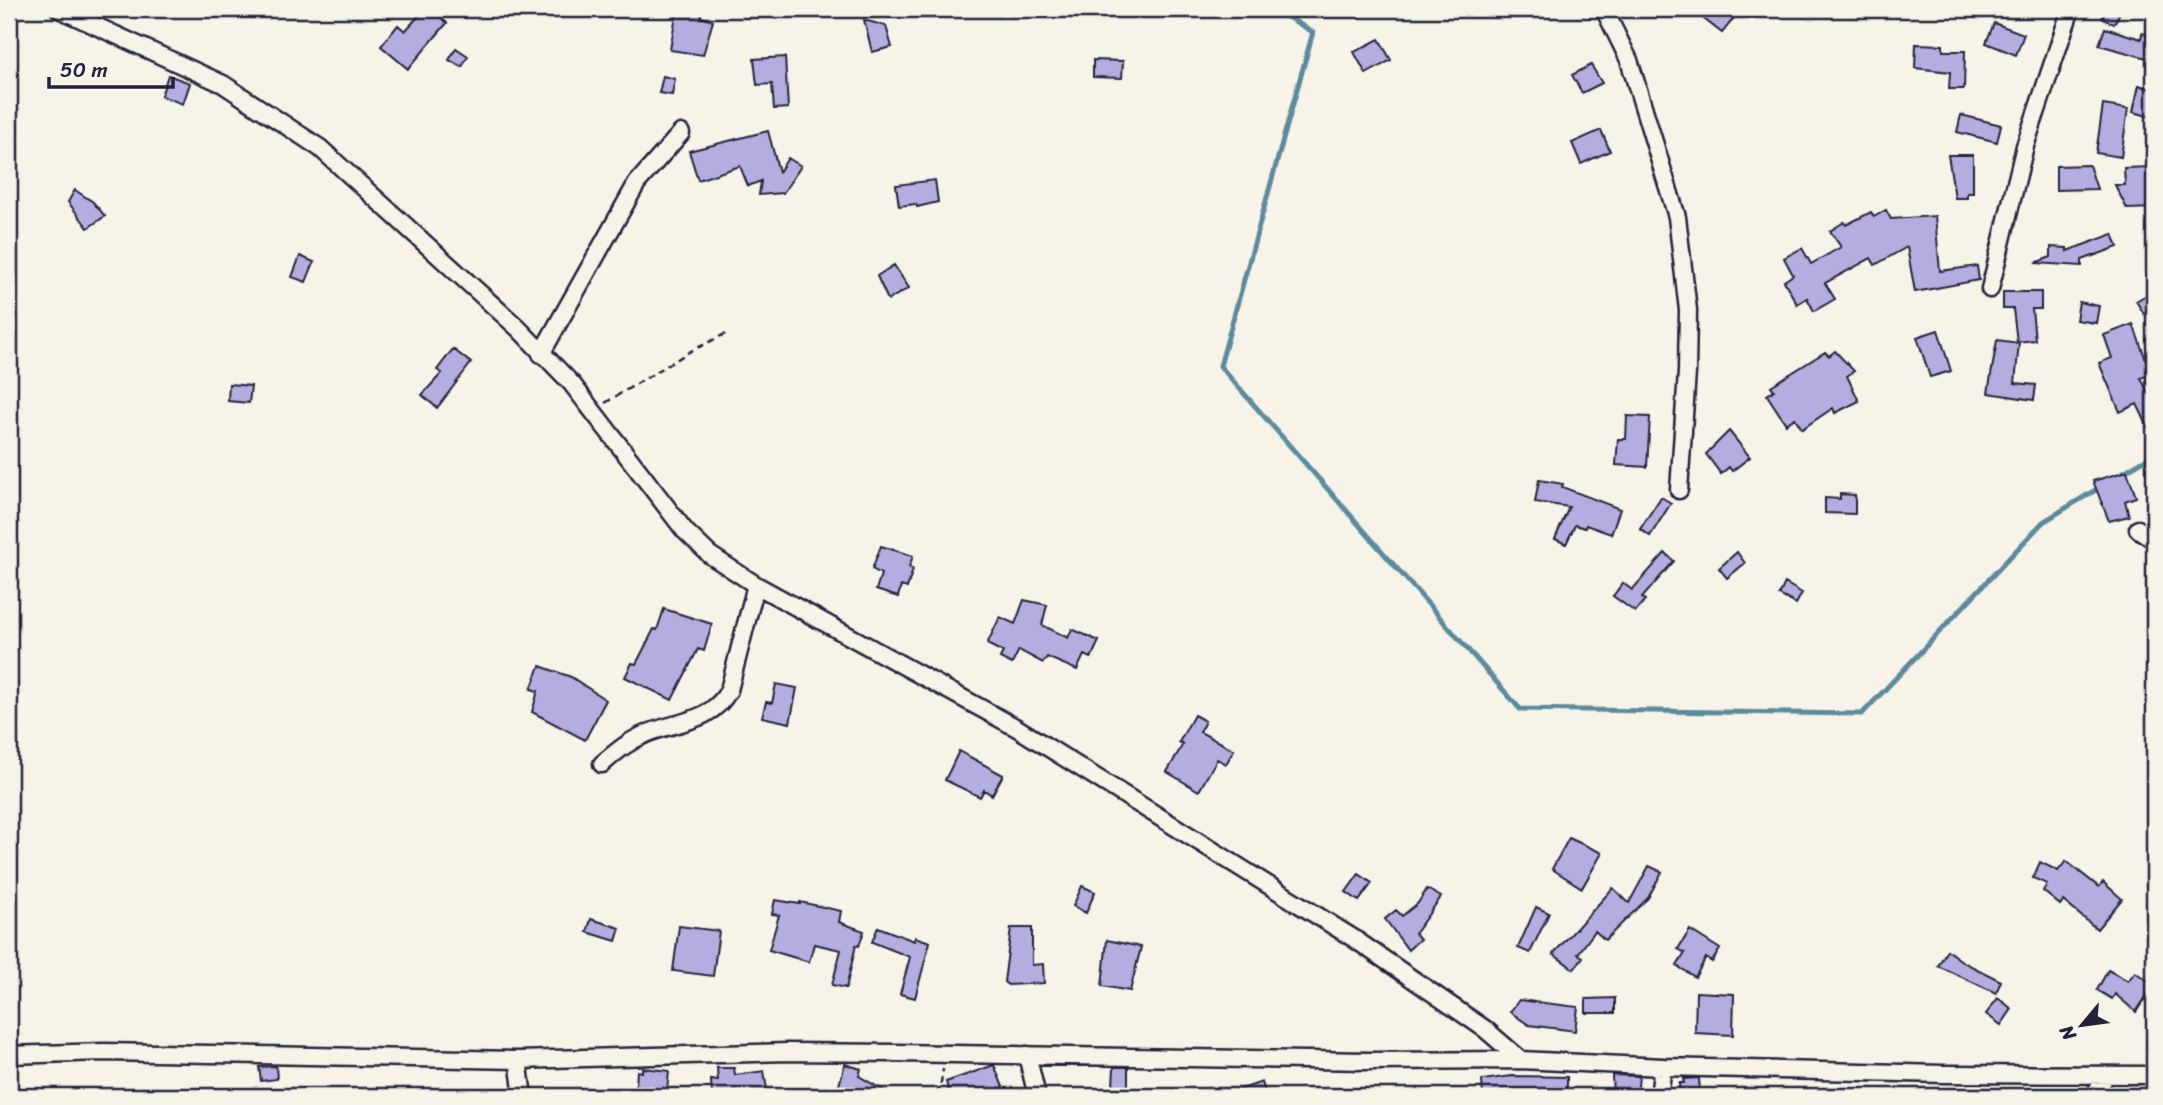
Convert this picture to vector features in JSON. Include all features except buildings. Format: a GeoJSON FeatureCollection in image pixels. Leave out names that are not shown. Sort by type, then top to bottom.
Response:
{"type":"FeatureCollection","features":[{"type":"Feature","properties":{"kind":"street"},"geometry":{"type":"LineString","coordinates":[[60,9],[223,83],[320,148],[397,216],[541,354],[593,411],[685,531],[710,555],[756,585],[1017,728],[1353,938],[1485,1029],[1521,1060]]}},
{"type":"Feature","properties":{"kind":"street"},"geometry":{"type":"LineString","coordinates":[[1604,9],[1629,60],[1677,217],[1688,310],[1679,490]]}},
{"type":"Feature","properties":{"kind":"street"},"geometry":{"type":"LineString","coordinates":[[1990,289],[2025,146],[2071,9]]}},
{"type":"Feature","properties":{"kind":"street"},"geometry":{"type":"LineString","coordinates":[[541,354],[637,183],[681,133]]}},
{"type":"Feature","properties":{"kind":"street"},"geometry":{"type":"LineString","coordinates":[[2138,529],[2154,540]]}},
{"type":"Feature","properties":{"kind":"street"},"geometry":{"type":"LineString","coordinates":[[602,764],[628,743],[650,732],[699,718],[722,702],[729,690],[756,585]]}},
{"type":"Feature","properties":{"kind":"street"},"geometry":{"type":"LineString","coordinates":[[9,1055],[104,1052],[518,1060],[788,1052],[1368,1061],[1521,1060],[1663,1067],[2154,1075]]}},
{"type":"Feature","properties":{"kind":"street"},"geometry":{"type":"LineString","coordinates":[[1027,1055],[1037,1096]]}},
{"type":"Feature","properties":{"kind":"street"},"geometry":{"type":"LineString","coordinates":[[518,1060],[523,1096]]}},
{"type":"Feature","properties":{"kind":"street"},"geometry":{"type":"LineString","coordinates":[[1659,1096],[1663,1067]]}},
{"type":"Feature","properties":{"kind":"street"},"geometry":{"type":"LineString","coordinates":[[2094,1096],[2106,1075]]}},
{"type":"Feature","properties":{"kind":"path"},"geometry":{"type":"LineString","coordinates":[[593,411],[689,352],[729,332]]}},
{"type":"Feature","properties":{"kind":"path"},"geometry":{"type":"LineString","coordinates":[[939,1096],[945,1055]]}},
{"type":"Feature","properties":{"kind":"waterway"},"geometry":{"type":"LineString","coordinates":[[1274,9],[1313,32],[1220,366],[1520,709],[1862,714],[2043,522],[2102,486]]}},
{"type":"Feature","properties":{"kind":"waterway"},"geometry":{"type":"LineString","coordinates":[[2119,475],[2154,454]]}}]}
